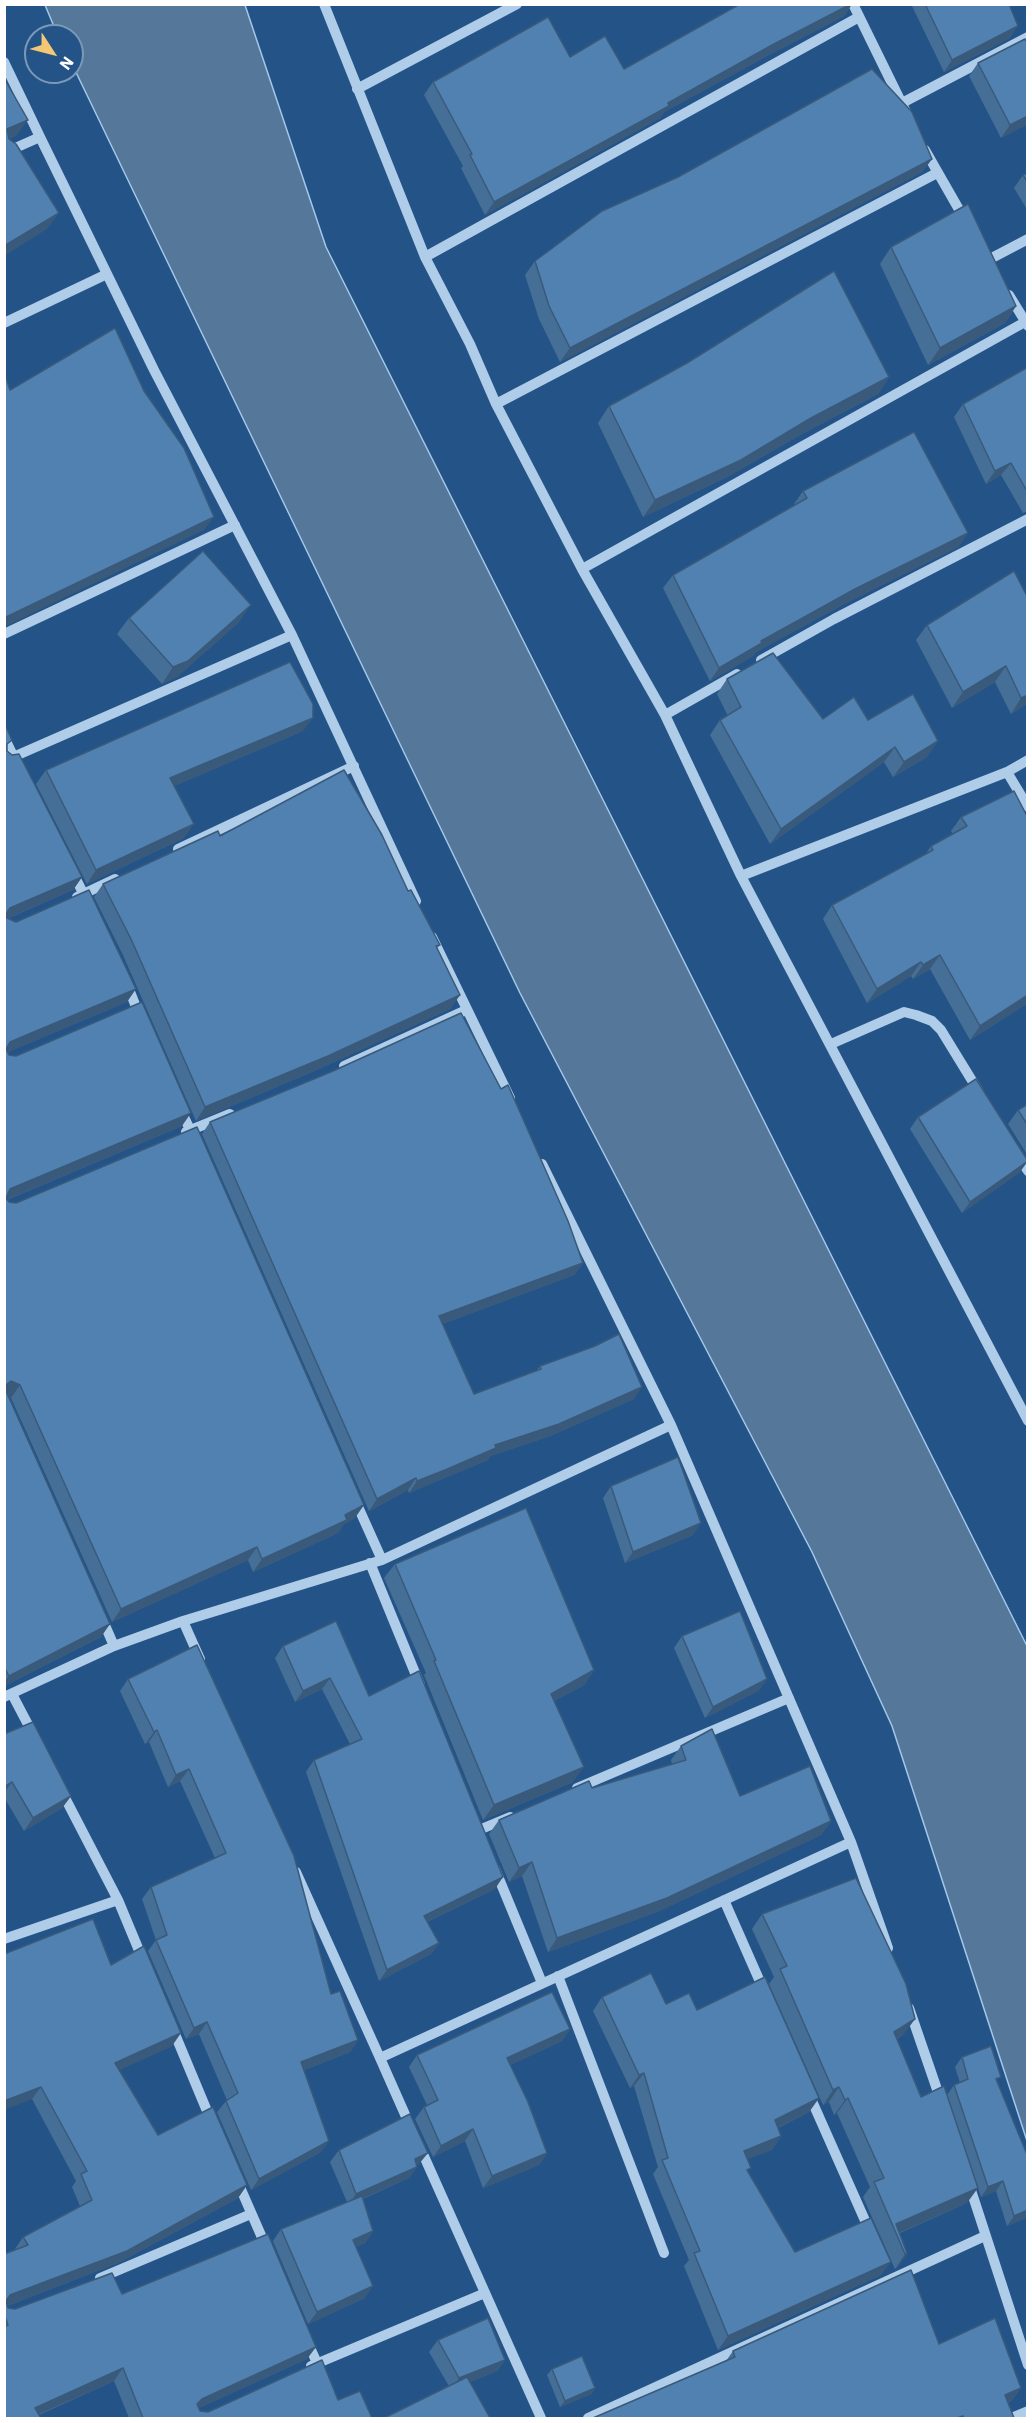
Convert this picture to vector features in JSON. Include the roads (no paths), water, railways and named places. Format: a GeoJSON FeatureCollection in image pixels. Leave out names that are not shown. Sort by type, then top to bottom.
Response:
{"type":"FeatureCollection","features":[{"type":"Feature","properties":{"kind":"street"},"geometry":{"type":"LineString","coordinates":[[324,4],[425,257],[470,344],[496,404],[582,569],[665,715],[741,876],[1028,1421]]}},
{"type":"Feature","properties":{"kind":"street"},"geometry":{"type":"LineString","coordinates":[[357,89],[517,4]]}},
{"type":"Feature","properties":{"kind":"street"},"geometry":{"type":"LineString","coordinates":[[853,4],[912,123]]}},
{"type":"Feature","properties":{"kind":"street"},"geometry":{"type":"LineString","coordinates":[[425,257],[860,17]]}},
{"type":"Feature","properties":{"kind":"street"},"geometry":{"type":"LineString","coordinates":[[902,103],[1028,37]]}},
{"type":"Feature","properties":{"kind":"street"},"geometry":{"type":"LineString","coordinates":[[4,62],[107,274],[292,635],[422,914]]}},
{"type":"Feature","properties":{"kind":"street"},"geometry":{"type":"LineString","coordinates":[[4,153],[40,137]]}},
{"type":"Feature","properties":{"kind":"street"},"geometry":{"type":"LineString","coordinates":[[922,143],[971,231]]}},
{"type":"Feature","properties":{"kind":"street"},"geometry":{"type":"LineString","coordinates":[[496,404],[937,173]]}},
{"type":"Feature","properties":{"kind":"street"},"geometry":{"type":"LineString","coordinates":[[988,260],[1028,239]]}},
{"type":"Feature","properties":{"kind":"street"},"geometry":{"type":"LineString","coordinates":[[4,323],[107,274]]}},
{"type":"Feature","properties":{"kind":"street"},"geometry":{"type":"LineString","coordinates":[[582,569],[1026,324],[1004,287]]}},
{"type":"Feature","properties":{"kind":"street"},"geometry":{"type":"LineString","coordinates":[[665,715],[834,619],[1028,519]]}},
{"type":"Feature","properties":{"kind":"street"},"geometry":{"type":"LineString","coordinates":[[4,634],[235,525]]}},
{"type":"Feature","properties":{"kind":"street"},"geometry":{"type":"LineString","coordinates":[[9,759],[292,635]]}},
{"type":"Feature","properties":{"kind":"street"},"geometry":{"type":"LineString","coordinates":[[4,737],[9,759],[25,778]]}},
{"type":"Feature","properties":{"kind":"street"},"geometry":{"type":"LineString","coordinates":[[741,876],[1007,772],[1028,760]]}},
{"type":"Feature","properties":{"kind":"street"},"geometry":{"type":"LineString","coordinates":[[170,853],[354,766]]}},
{"type":"Feature","properties":{"kind":"street"},"geometry":{"type":"LineString","coordinates":[[1007,772],[1028,807]]}},
{"type":"Feature","properties":{"kind":"street"},"geometry":{"type":"LineString","coordinates":[[67,863],[94,915]]}},
{"type":"Feature","properties":{"kind":"street"},"geometry":{"type":"LineString","coordinates":[[64,903],[127,874]]}},
{"type":"Feature","properties":{"kind":"street"},"geometry":{"type":"LineString","coordinates":[[427,925],[513,1105]]}},
{"type":"Feature","properties":{"kind":"street"},"geometry":{"type":"LineString","coordinates":[[124,976],[145,1027]]}},
{"type":"Feature","properties":{"kind":"street"},"geometry":{"type":"LineString","coordinates":[[125,1011],[136,1006]]}},
{"type":"Feature","properties":{"kind":"street"},"geometry":{"type":"LineString","coordinates":[[332,1072],[466,1010]]}},
{"type":"Feature","properties":{"kind":"street"},"geometry":{"type":"LineString","coordinates":[[831,1044],[904,1012],[932,1021],[941,1030],[984,1101]]}},
{"type":"Feature","properties":{"kind":"street"},"geometry":{"type":"LineString","coordinates":[[177,1100],[200,1152]]}},
{"type":"Feature","properties":{"kind":"street"},"geometry":{"type":"LineString","coordinates":[[179,1135],[245,1108]]}},
{"type":"Feature","properties":{"kind":"street"},"geometry":{"type":"LineString","coordinates":[[1009,1141],[1028,1171]]}},
{"type":"Feature","properties":{"kind":"street"},"geometry":{"type":"LineString","coordinates":[[534,1148],[671,1425],[850,1842],[892,1961]]}},
{"type":"Feature","properties":{"kind":"street"},"geometry":{"type":"LineString","coordinates":[[38,1745],[8,1695],[114,1646],[183,1621],[382,1560],[671,1425]]}},
{"type":"Feature","properties":{"kind":"street"},"geometry":{"type":"LineString","coordinates":[[348,1485],[382,1560]]}},
{"type":"Feature","properties":{"kind":"street"},"geometry":{"type":"LineString","coordinates":[[370,1563],[425,1697]]}},
{"type":"Feature","properties":{"kind":"street"},"geometry":{"type":"LineString","coordinates":[[95,1603],[114,1646]]}},
{"type":"Feature","properties":{"kind":"street"},"geometry":{"type":"LineString","coordinates":[[183,1621],[202,1665]]}},
{"type":"Feature","properties":{"kind":"street"},"geometry":{"type":"LineString","coordinates":[[565,1794],[789,1698]]}},
{"type":"Feature","properties":{"kind":"street"},"geometry":{"type":"LineString","coordinates":[[54,1776],[118,1900],[150,1976]]}},
{"type":"Feature","properties":{"kind":"street"},"geometry":{"type":"LineString","coordinates":[[479,1830],[522,1812]]}},
{"type":"Feature","properties":{"kind":"street"},"geometry":{"type":"LineString","coordinates":[[475,1819],[484,1841]]}},
{"type":"Feature","properties":{"kind":"street"},"geometry":{"type":"LineString","coordinates":[[380,2058],[850,1842]]}},
{"type":"Feature","properties":{"kind":"street"},"geometry":{"type":"LineString","coordinates":[[291,1861],[541,2418]]}},
{"type":"Feature","properties":{"kind":"street"},"geometry":{"type":"LineString","coordinates":[[493,1863],[542,1983]]}},
{"type":"Feature","properties":{"kind":"street"},"geometry":{"type":"LineString","coordinates":[[4,1939],[118,1900]]}},
{"type":"Feature","properties":{"kind":"street"},"geometry":{"type":"LineString","coordinates":[[724,1900],[771,2008]]}},
{"type":"Feature","properties":{"kind":"street"},"geometry":{"type":"LineString","coordinates":[[558,1976],[664,2253]]}},
{"type":"Feature","properties":{"kind":"street"},"geometry":{"type":"LineString","coordinates":[[904,1994],[945,2113]]}},
{"type":"Feature","properties":{"kind":"street"},"geometry":{"type":"LineString","coordinates":[[168,2019],[219,2138]]}},
{"type":"Feature","properties":{"kind":"street"},"geometry":{"type":"LineString","coordinates":[[804,2083],[876,2245]]}},
{"type":"Feature","properties":{"kind":"street"},"geometry":{"type":"LineString","coordinates":[[964,2169],[1028,2365]]}},
{"type":"Feature","properties":{"kind":"street"},"geometry":{"type":"LineString","coordinates":[[233,2170],[270,2256]]}},
{"type":"Feature","properties":{"kind":"street"},"geometry":{"type":"LineString","coordinates":[[88,2283],[251,2214]]}},
{"type":"Feature","properties":{"kind":"street"},"geometry":{"type":"LineString","coordinates":[[588,2418],[890,2277],[985,2236]]}},
{"type":"Feature","properties":{"kind":"street"},"geometry":{"type":"LineString","coordinates":[[885,2267],[890,2277]]}},
{"type":"Feature","properties":{"kind":"street"},"geometry":{"type":"LineString","coordinates":[[297,2372],[485,2293]]}},
{"type":"Feature","properties":{"kind":"street"},"geometry":{"type":"LineString","coordinates":[[303,2331],[317,2363]]}},
{"type":"Feature","properties":{"kind":"street"},"geometry":{"type":"LineString","coordinates":[[1011,2418],[1028,2412]]}},
{"type":"Feature","properties":{"kind":"water"},"geometry":{"type":"Polygon","coordinates":[[[45,5],[245,5],[326,247],[1027,1646],[1027,2141],[892,1726],[812,1552],[520,993],[82,84],[84,84],[84,24],[53,24],[45,5]]]}}]}
